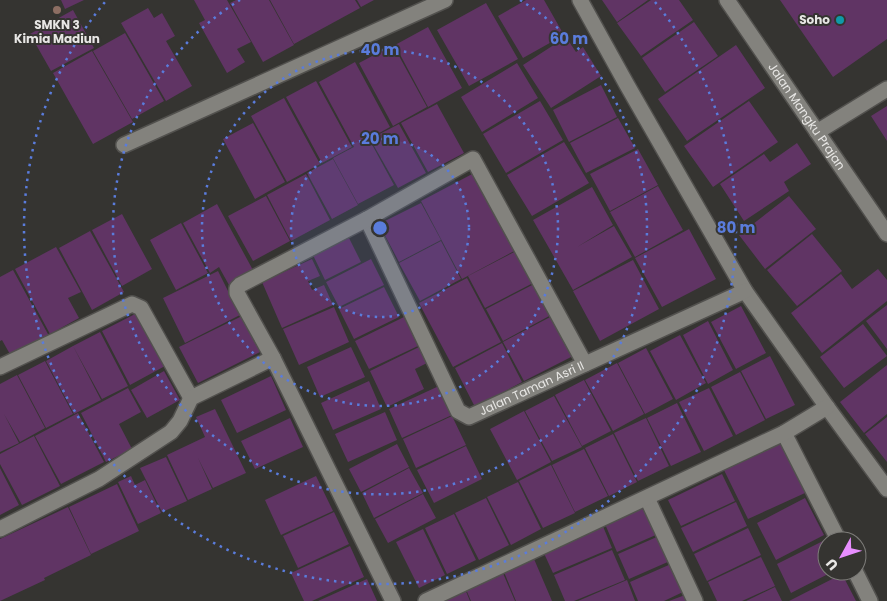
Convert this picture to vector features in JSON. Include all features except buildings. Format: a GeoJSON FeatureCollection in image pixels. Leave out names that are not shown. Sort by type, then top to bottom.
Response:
{"type":"FeatureCollection","features":[{"type":"Feature","properties":{"kind":"street"},"geometry":{"type":"LineString","coordinates":[[124,145],[444,0]]}},
{"type":"Feature","properties":{"kind":"street"},"geometry":{"type":"LineString","coordinates":[[580,0],[626,86],[745,291],[887,488]]}},
{"type":"Feature","properties":{"kind":"street","name":"Jalan Mangku Prajan"},"geometry":{"type":"LineString","coordinates":[[727,0],[887,234]]}},
{"type":"Feature","properties":{"kind":"street"},"geometry":{"type":"LineString","coordinates":[[817,132],[887,89]]}},
{"type":"Feature","properties":{"kind":"street"},"geometry":{"type":"LineString","coordinates":[[393,601],[273,358],[237,293],[237,288],[367,219],[473,159],[585,364]]}},
{"type":"Feature","properties":{"kind":"street","name":"Jalan Taman Asri II"},"geometry":{"type":"LineString","coordinates":[[367,219],[458,411],[469,417],[745,291]]}},
{"type":"Feature","properties":{"kind":"street"},"geometry":{"type":"LineString","coordinates":[[0,367],[132,304],[141,308],[191,398]]}},
{"type":"Feature","properties":{"kind":"street"},"geometry":{"type":"LineString","coordinates":[[0,529],[99,480],[172,432],[180,421],[191,398],[273,358]]}},
{"type":"Feature","properties":{"kind":"street"},"geometry":{"type":"LineString","coordinates":[[426,601],[784,433],[827,407]]}},
{"type":"Feature","properties":{"kind":"street"},"geometry":{"type":"LineString","coordinates":[[784,433],[834,531]]}},
{"type":"Feature","properties":{"kind":"street"},"geometry":{"type":"LineString","coordinates":[[647,498],[695,601]]}},
{"type":"Feature","properties":{"kind":"street"},"geometry":{"type":"LineString","coordinates":[[860,581],[870,601]]}},
{"type":"Feature","properties":{"kind":"place","name":"SMKN 3 Kimia Madiun"},"geometry":{"type":"Point","coordinates":[57,10]}},
{"type":"Feature","properties":{"kind":"place","name":"Soho"},"geometry":{"type":"Point","coordinates":[840,20]}}]}
